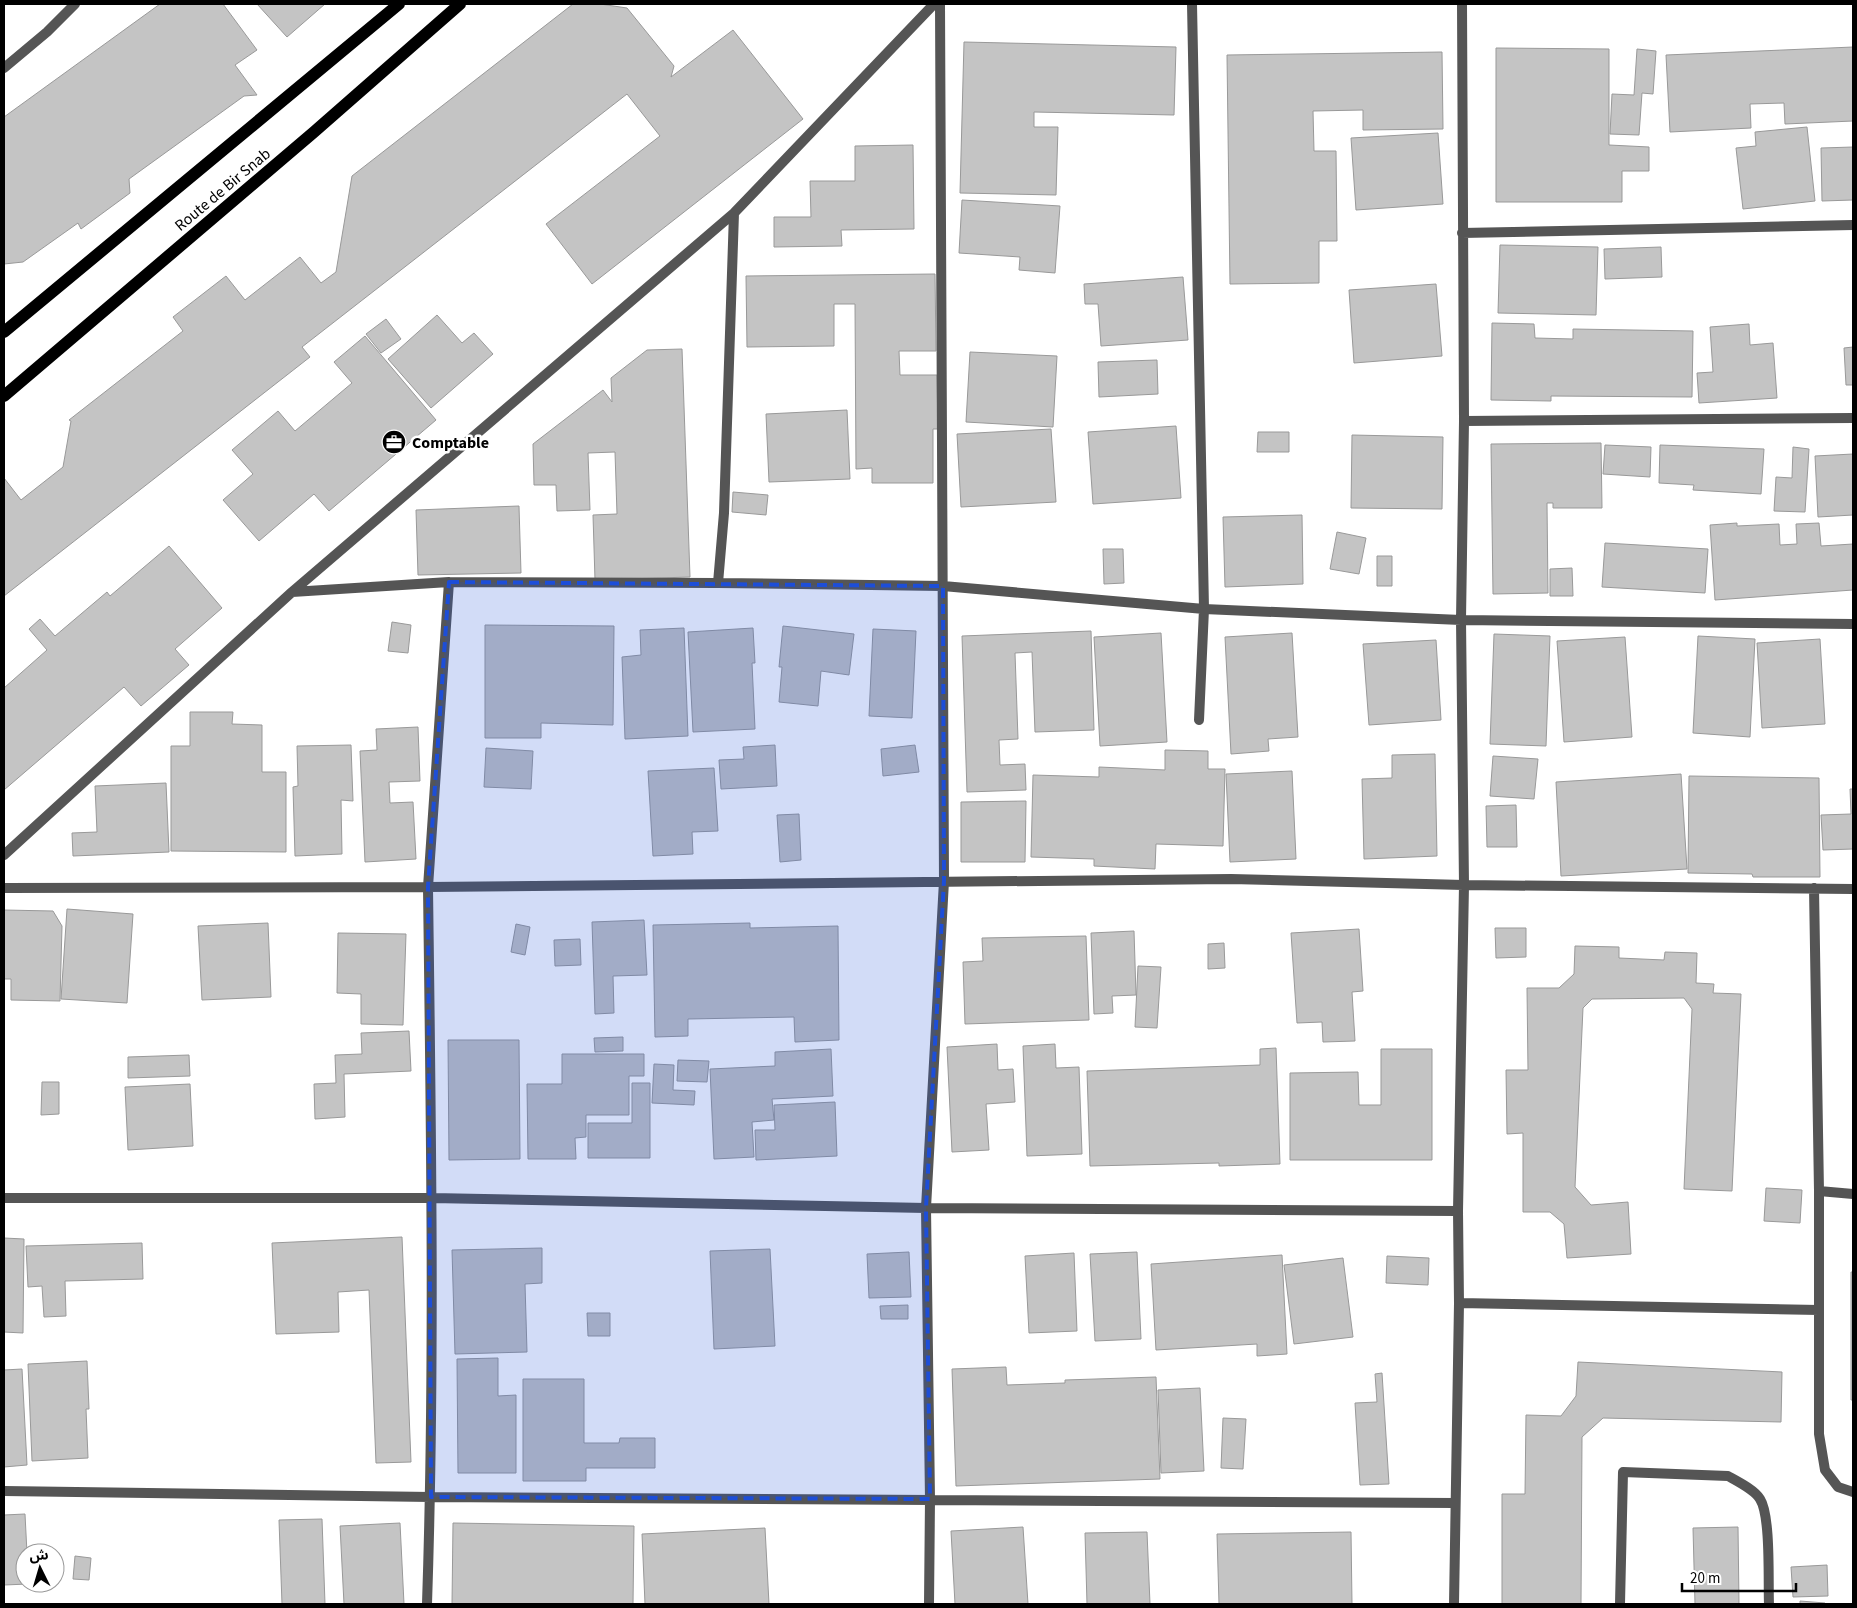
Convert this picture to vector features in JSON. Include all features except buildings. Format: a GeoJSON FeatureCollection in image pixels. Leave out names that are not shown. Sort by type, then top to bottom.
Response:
{"type":"FeatureCollection","features":[{"type":"Feature","properties":{"kind":"main road","name":"Route de Bir Snab"},"geometry":{"type":"LineString","coordinates":[[4,332],[399,4]]}},
{"type":"Feature","properties":{"kind":"main road","name":"Route de Bir Snab"},"geometry":{"type":"LineString","coordinates":[[4,396],[314,132],[460,4]]}},
{"type":"Feature","properties":{"kind":"street"},"geometry":{"type":"LineString","coordinates":[[4,68],[47,32],[75,4]]}},
{"type":"Feature","properties":{"kind":"street"},"geometry":{"type":"LineString","coordinates":[[4,855],[292,592],[734,213],[934,4]]}},
{"type":"Feature","properties":{"kind":"street"},"geometry":{"type":"LineString","coordinates":[[929,1604],[930,1499],[926,1208],[944,882],[940,4]]}},
{"type":"Feature","properties":{"kind":"street"},"geometry":{"type":"LineString","coordinates":[[1192,4],[1204,609],[1199,720]]}},
{"type":"Feature","properties":{"kind":"street"},"geometry":{"type":"LineString","coordinates":[[1454,1604],[1460,1303],[1458,1211],[1464,886],[1461,620],[1464,421],[1462,4]]}},
{"type":"Feature","properties":{"kind":"street"},"geometry":{"type":"LineString","coordinates":[[718,583],[724,513],[734,213]]}},
{"type":"Feature","properties":{"kind":"street"},"geometry":{"type":"LineString","coordinates":[[1462,233],[1853,225]]}},
{"type":"Feature","properties":{"kind":"street"},"geometry":{"type":"LineString","coordinates":[[1464,421],[1853,418]]}},
{"type":"Feature","properties":{"kind":"street"},"geometry":{"type":"LineString","coordinates":[[292,592],[449,582],[943,586],[1204,609],[1461,620],[1853,624]]}},
{"type":"Feature","properties":{"kind":"street"},"geometry":{"type":"LineString","coordinates":[[427,1604],[430,1497],[432,1198],[428,887],[449,582]]}},
{"type":"Feature","properties":{"kind":"street"},"geometry":{"type":"LineString","coordinates":[[4,888],[428,887],[1231,879],[1464,886],[1853,889]]}},
{"type":"Feature","properties":{"kind":"street"},"geometry":{"type":"LineString","coordinates":[[1814,888],[1819,1191],[1819,1434],[1825,1470],[1838,1486],[1853,1492]]}},
{"type":"Feature","properties":{"kind":"street"},"geometry":{"type":"LineString","coordinates":[[1819,1191],[1853,1194]]}},
{"type":"Feature","properties":{"kind":"street"},"geometry":{"type":"LineString","coordinates":[[4,1198],[432,1198],[926,1208],[1458,1211]]}},
{"type":"Feature","properties":{"kind":"street"},"geometry":{"type":"LineString","coordinates":[[1460,1303],[1819,1310]]}},
{"type":"Feature","properties":{"kind":"street"},"geometry":{"type":"LineString","coordinates":[[1620,1604],[1623,1472],[1728,1476],[1760,1498],[1767,1522],[1769,1604]]}},
{"type":"Feature","properties":{"kind":"street"},"geometry":{"type":"LineString","coordinates":[[4,1491],[430,1497],[1455,1503]]}},
{"type":"Feature","properties":{"kind":"highlighted area"},"geometry":{"type":"Polygon","coordinates":[[[449,582],[943,586],[944,881],[926,1208],[930,1499],[431,1497],[428,887],[449,582]]]}},
{"type":"Feature","properties":{"kind":"place","name":"Comptable"},"geometry":{"type":"Point","coordinates":[394,442]}}]}
